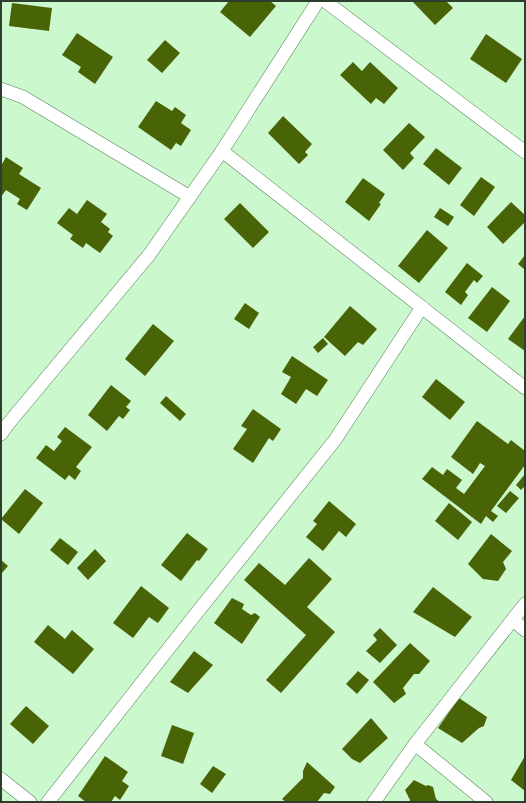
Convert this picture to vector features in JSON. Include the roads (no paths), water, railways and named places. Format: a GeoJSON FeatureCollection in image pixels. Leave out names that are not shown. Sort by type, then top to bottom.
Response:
{"type":"FeatureCollection","features":[{"type":"Feature","properties":{"kind":"street"},"geometry":{"type":"LineString","coordinates":[[3,426],[149,255],[222,151],[318,1]]}},
{"type":"Feature","properties":{"kind":"street"},"geometry":{"type":"LineString","coordinates":[[325,1],[523,147]]}},
{"type":"Feature","properties":{"kind":"street"},"geometry":{"type":"LineString","coordinates":[[1,89],[23,97],[190,197]]}},
{"type":"Feature","properties":{"kind":"street"},"geometry":{"type":"LineString","coordinates":[[222,151],[525,388]]}},
{"type":"Feature","properties":{"kind":"street"},"geometry":{"type":"LineString","coordinates":[[48,802],[335,440],[422,307]]}},
{"type":"Feature","properties":{"kind":"street"},"geometry":{"type":"LineString","coordinates":[[374,802],[415,744],[525,604]]}},
{"type":"Feature","properties":{"kind":"street"},"geometry":{"type":"LineString","coordinates":[[513,620],[525,630]]}},
{"type":"Feature","properties":{"kind":"street"},"geometry":{"type":"LineString","coordinates":[[415,744],[486,802]]}},
{"type":"Feature","properties":{"kind":"street"},"geometry":{"type":"LineString","coordinates":[[1,778],[30,802]]}}]}
